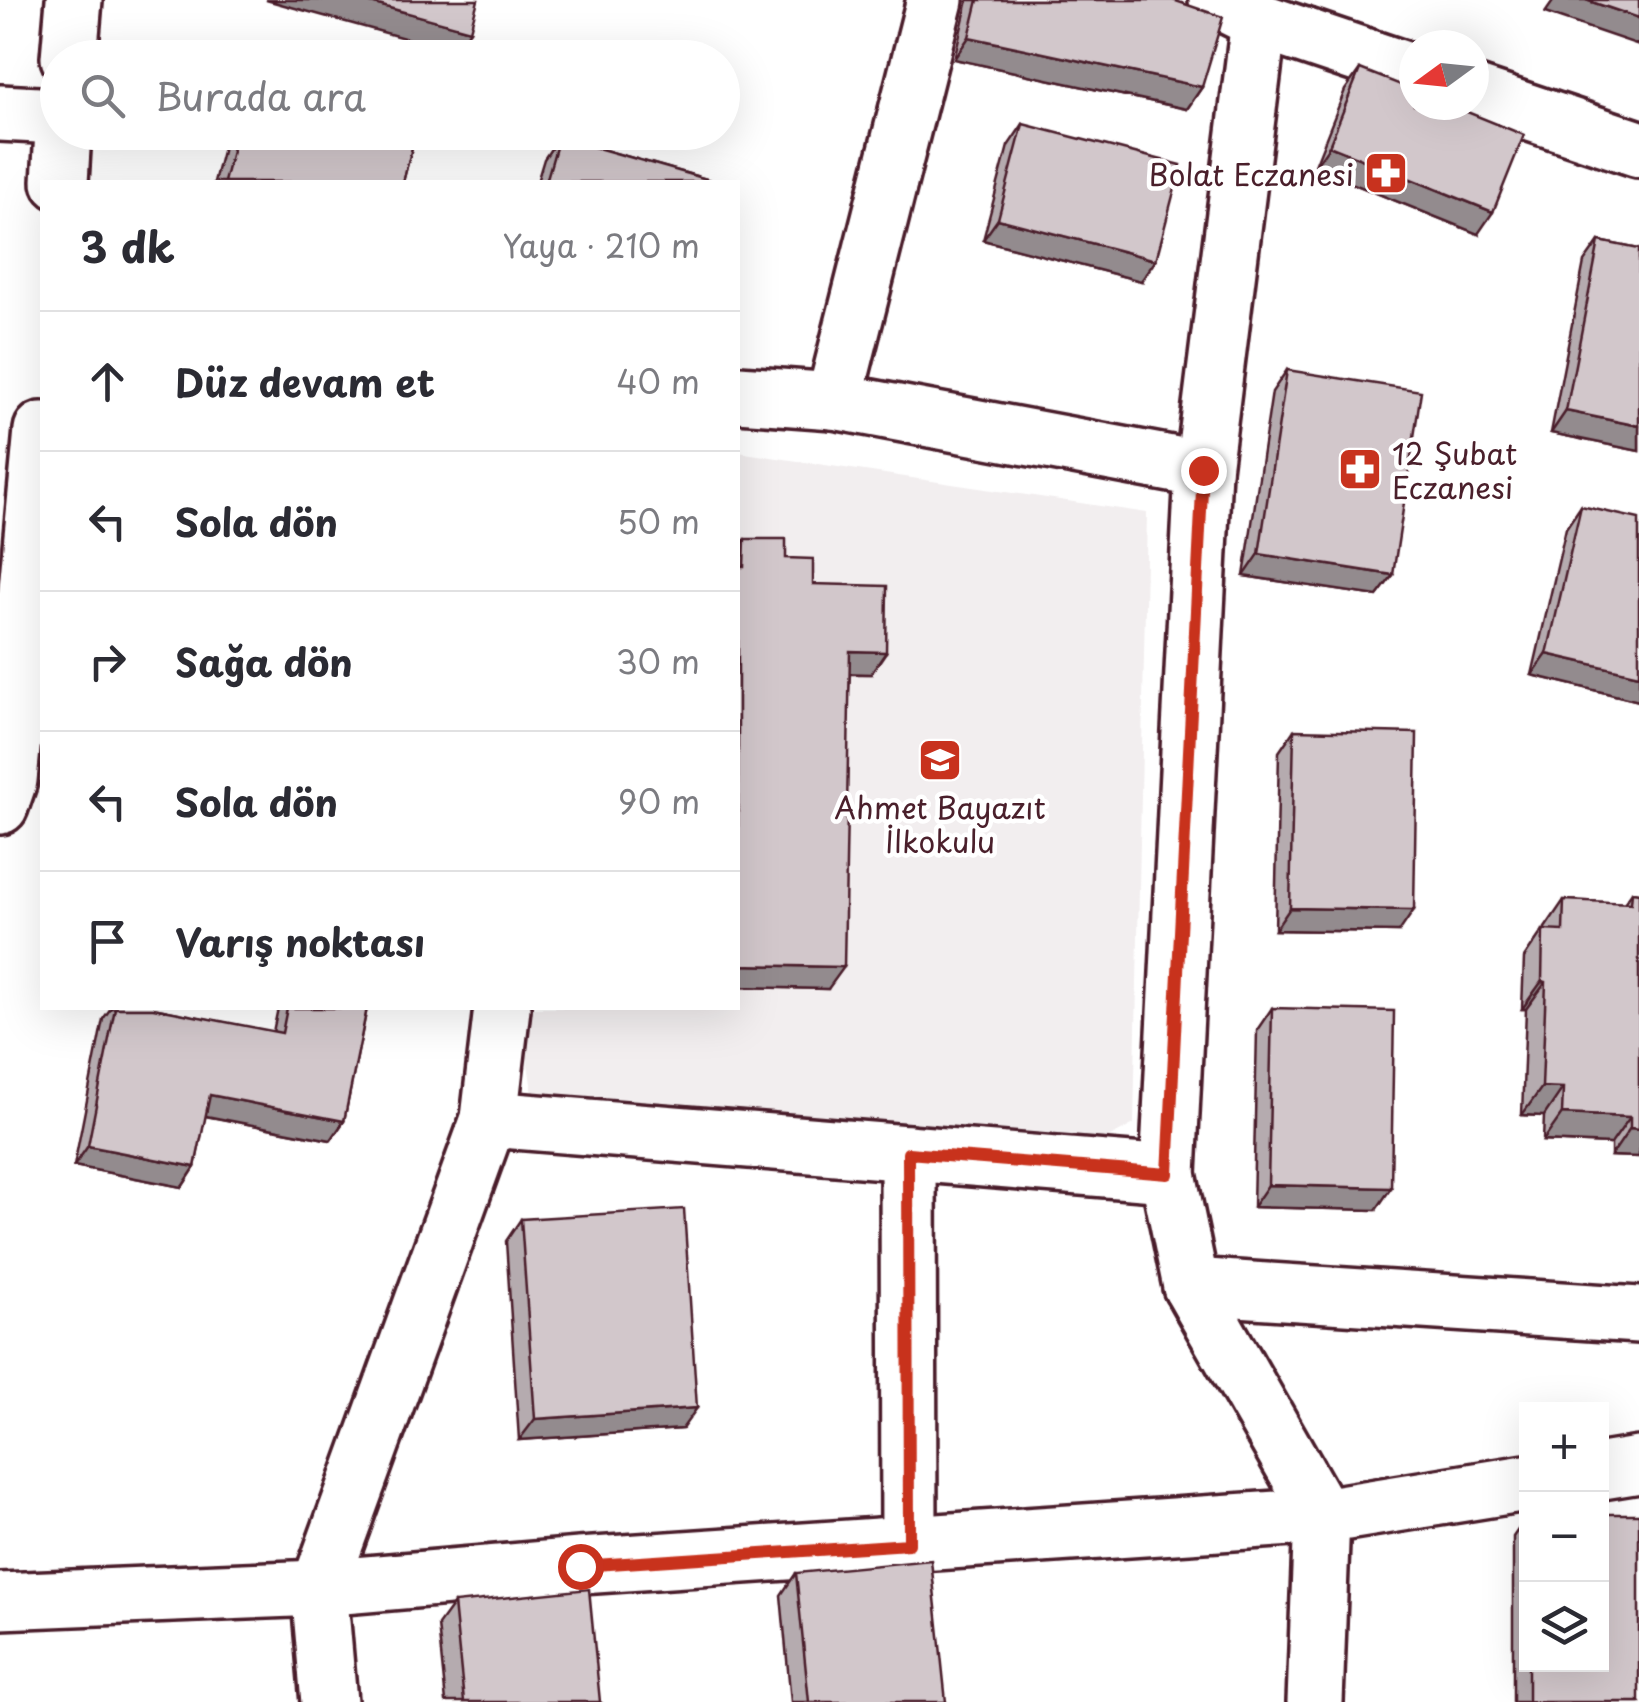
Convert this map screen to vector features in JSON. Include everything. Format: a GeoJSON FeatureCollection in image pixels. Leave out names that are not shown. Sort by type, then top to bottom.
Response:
{"type":"FeatureCollection","features":[{"type":"Feature","properties":{"kind":"street"},"geometry":{"type":"LineString","coordinates":[[71,40],[74,0]]}},
{"type":"Feature","properties":{"kind":"street"},"geometry":{"type":"LineString","coordinates":[[834,401],[935,0]]}},
{"type":"Feature","properties":{"kind":"street"},"geometry":{"type":"LineString","coordinates":[[1315,1702],[1322,1516],[1190,1286],[1168,1174],[1203,470],[1238,10],[1399,68]]}},
{"type":"Feature","properties":{"kind":"street"},"geometry":{"type":"LineString","coordinates":[[1489,99],[1639,150]]}},
{"type":"Feature","properties":{"kind":"street"},"geometry":{"type":"LineString","coordinates":[[0,113],[40,115]]}},
{"type":"Feature","properties":{"kind":"street"},"geometry":{"type":"LineString","coordinates":[[60,180],[62,150]]}},
{"type":"Feature","properties":{"kind":"street"},"geometry":{"type":"LineString","coordinates":[[740,394],[834,401],[1203,470]]}},
{"type":"Feature","properties":{"kind":"street"},"geometry":{"type":"LineString","coordinates":[[0,806],[10,780],[40,452]]}},
{"type":"Feature","properties":{"kind":"street"},"geometry":{"type":"LineString","coordinates":[[329,1702],[318,1588],[489,1118],[502,1010]]}},
{"type":"Feature","properties":{"kind":"street"},"geometry":{"type":"LineString","coordinates":[[489,1118],[1168,1174]]}},
{"type":"Feature","properties":{"kind":"street"},"geometry":{"type":"LineString","coordinates":[[908,1153],[909,1544]]}},
{"type":"Feature","properties":{"kind":"street"},"geometry":{"type":"LineString","coordinates":[[1190,1286],[1639,1315]]}},
{"type":"Feature","properties":{"kind":"street"},"geometry":{"type":"LineString","coordinates":[[1609,1470],[1639,1465]]}},
{"type":"Feature","properties":{"kind":"street"},"geometry":{"type":"LineString","coordinates":[[0,1601],[318,1588],[1322,1516],[1519,1484]]}},
{"type":"Feature","properties":{"kind":"shaded area","name":"Ahmet Bayazıt İlkokulu"},"geometry":{"type":"Polygon","coordinates":[[[740,452],[1147,513],[1134,1124],[1103,1141],[533,1097],[526,1051],[531,1010],[740,1010],[740,452]]]}},
{"type":"Feature","properties":{"kind":"building"},"geometry":{"type":"Polygon","coordinates":[[[360,0],[478,0],[470,30],[360,0]]]}},
{"type":"Feature","properties":{"kind":"building"},"geometry":{"type":"Polygon","coordinates":[[[978,0],[1173,0],[1223,17],[1202,87],[969,37],[978,0]]]}},
{"type":"Feature","properties":{"kind":"building"},"geometry":{"type":"Polygon","coordinates":[[[1586,0],[1639,0],[1639,18],[1586,0]]]}},
{"type":"Feature","properties":{"kind":"building"},"geometry":{"type":"Polygon","coordinates":[[[1360,69],[1399,84],[1399,120],[1487,120],[1524,135],[1493,212],[1329,146],[1360,69]]]}},
{"type":"Feature","properties":{"kind":"building"},"geometry":{"type":"Polygon","coordinates":[[[1023,124],[1181,165],[1156,260],[998,219],[1023,124]]]}},
{"type":"Feature","properties":{"kind":"building"},"geometry":{"type":"Polygon","coordinates":[[[232,150],[411,150],[404,180],[225,180],[232,150]]]}},
{"type":"Feature","properties":{"kind":"building"},"geometry":{"type":"Polygon","coordinates":[[[555,150],[605,150],[710,180],[547,180],[555,150]]]}},
{"type":"Feature","properties":{"kind":"building"},"geometry":{"type":"Polygon","coordinates":[[[1599,241],[1639,249],[1639,426],[1566,411],[1599,241]]]}},
{"type":"Feature","properties":{"kind":"building"},"geometry":{"type":"Polygon","coordinates":[[[1287,370],[1421,391],[1393,575],[1259,554],[1287,370]]]}},
{"type":"Feature","properties":{"kind":"building"},"geometry":{"type":"Polygon","coordinates":[[[1581,506],[1639,519],[1639,675],[1547,654],[1581,506]]]}},
{"type":"Feature","properties":{"kind":"building"},"geometry":{"type":"Polygon","coordinates":[[[745,539],[786,539],[786,558],[813,559],[813,584],[887,586],[886,652],[850,651],[844,967],[740,965],[740,567],[744,567],[745,539]]]}},
{"type":"Feature","properties":{"kind":"building"},"geometry":{"type":"Polygon","coordinates":[[[1294,730],[1417,733],[1414,910],[1290,908],[1294,730]]]}},
{"type":"Feature","properties":{"kind":"building"},"geometry":{"type":"Polygon","coordinates":[[[1632,892],[1639,893],[1639,1129],[1630,1128],[1630,1117],[1562,1114],[1563,1088],[1542,1087],[1546,982],[1542,981],[1543,930],[1563,931],[1564,900],[1631,903],[1632,892]]]}},
{"type":"Feature","properties":{"kind":"building"},"geometry":{"type":"Polygon","coordinates":[[[1272,1008],[1394,1011],[1391,1188],[1268,1185],[1272,1008]]]}},
{"type":"Feature","properties":{"kind":"building"},"geometry":{"type":"Polygon","coordinates":[[[115,1010],[163,1010],[282,1033],[287,1010],[367,1010],[344,1121],[210,1095],[195,1167],[88,1146],[115,1010]]]}},
{"type":"Feature","properties":{"kind":"building"},"geometry":{"type":"Polygon","coordinates":[[[684,1209],[697,1408],[535,1419],[521,1219],[684,1209]]]}},
{"type":"Feature","properties":{"kind":"building"},"geometry":{"type":"Polygon","coordinates":[[[1609,1514],[1639,1514],[1639,1702],[1528,1702],[1528,1672],[1609,1672],[1609,1514]]]}},
{"type":"Feature","properties":{"kind":"building"},"geometry":{"type":"Polygon","coordinates":[[[931,1560],[946,1702],[809,1702],[796,1573],[931,1560]]]}},
{"type":"Feature","properties":{"kind":"building"},"geometry":{"type":"Polygon","coordinates":[[[589,1589],[600,1702],[464,1702],[454,1603],[589,1589]]]}},
{"type":"Feature","properties":{"kind":"place","name":"Bolat Eczanesi"},"geometry":{"type":"Point","coordinates":[1386,173]}},
{"type":"Feature","properties":{"kind":"place","name":"12 Şubat Eczanesi"},"geometry":{"type":"Point","coordinates":[1360,469]}},
{"type":"Feature","properties":{"kind":"place","name":"Ahmet Bayazıt İlkokulu"},"geometry":{"type":"Point","coordinates":[940,760]}},
{"type":"Feature","properties":{"kind":"route"},"geometry":{"type":"LineString","coordinates":[[580,1566],[909,1544],[908,1153],[1168,1174],[1203,470]]}}]}
